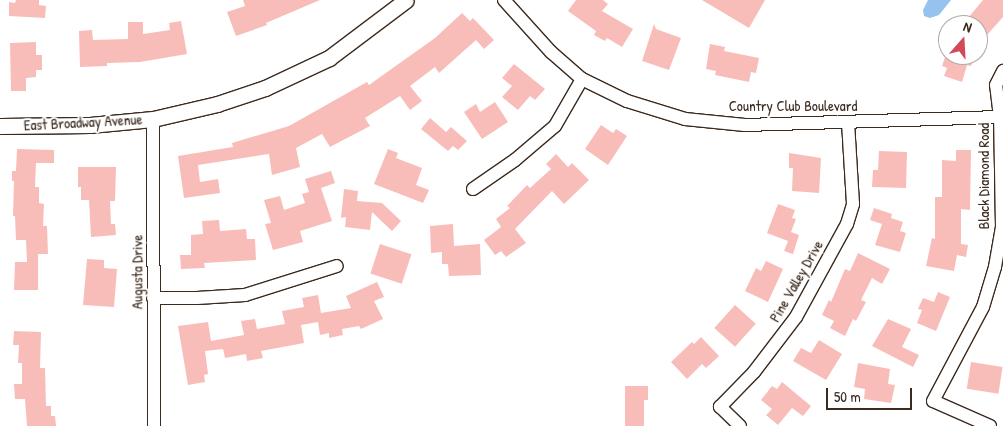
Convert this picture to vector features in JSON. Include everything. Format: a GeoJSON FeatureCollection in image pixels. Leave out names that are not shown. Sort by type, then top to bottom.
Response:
{"type":"FeatureCollection","features":[{"type":"Feature","properties":{"kind":"street","name":"Country Club Boulevard"},"geometry":{"type":"LineString","coordinates":[[504,0],[551,52],[582,80],[627,100],[685,119],[745,125],[1001,117]]}},
{"type":"Feature","properties":{"kind":"street","name":"East Broadway Avenue"},"geometry":{"type":"LineString","coordinates":[[0,126],[90,125],[153,119],[216,104],[273,84],[328,58],[401,2]]}},
{"type":"Feature","properties":{"kind":"street","name":"Black Diamond Road"},"geometry":{"type":"LineString","coordinates":[[990,426],[934,401],[983,307],[999,268],[1002,227],[1001,117],[996,85],[1003,71]]}},
{"type":"Feature","properties":{"kind":"street"},"geometry":{"type":"LineString","coordinates":[[473,189],[515,160],[555,126],[582,80]]}},
{"type":"Feature","properties":{"kind":"street","name":"Augusta Drive"},"geometry":{"type":"LineString","coordinates":[[153,119],[154,426]]}},
{"type":"Feature","properties":{"kind":"street","name":"Pine Valley Drive"},"geometry":{"type":"LineString","coordinates":[[740,426],[720,407],[754,372],[796,317],[847,224],[853,204],[848,123]]}},
{"type":"Feature","properties":{"kind":"street"},"geometry":{"type":"LineString","coordinates":[[153,298],[245,295],[336,266]]}},
{"type":"Feature","properties":{"kind":"water"},"geometry":{"type":"Polygon","coordinates":[[[928,0],[951,0],[939,15],[930,18],[924,16],[923,10],[928,0]]]}},
{"type":"Feature","properties":{"kind":"building"},"geometry":{"type":"Polygon","coordinates":[[[16,0],[39,0],[39,5],[46,6],[45,18],[9,16],[9,2],[15,3],[16,0]]]}},
{"type":"Feature","properties":{"kind":"building"},"geometry":{"type":"Polygon","coordinates":[[[243,0],[320,0],[266,23],[267,25],[236,36],[227,12],[245,6],[243,0]]]}},
{"type":"Feature","properties":{"kind":"building"},"geometry":{"type":"Polygon","coordinates":[[[576,0],[603,0],[608,4],[602,11],[633,29],[622,47],[607,38],[605,41],[594,35],[596,31],[568,11],[576,0]]]}},
{"type":"Feature","properties":{"kind":"building"},"geometry":{"type":"Polygon","coordinates":[[[702,0],[765,0],[749,28],[702,0]]]}},
{"type":"Feature","properties":{"kind":"building"},"geometry":{"type":"Polygon","coordinates":[[[983,0],[1003,0],[1003,17],[988,34],[988,15],[970,15],[983,0]]]}},
{"type":"Feature","properties":{"kind":"building"},"geometry":{"type":"Polygon","coordinates":[[[462,13],[470,21],[473,18],[494,40],[484,49],[476,40],[439,73],[435,67],[410,86],[422,101],[410,110],[400,96],[365,118],[370,126],[330,147],[322,134],[296,148],[300,167],[272,175],[269,154],[198,165],[200,182],[218,179],[220,193],[184,198],[178,156],[233,147],[232,143],[289,126],[367,82],[369,85],[435,38],[462,13]]]}},
{"type":"Feature","properties":{"kind":"building"},"geometry":{"type":"Polygon","coordinates":[[[181,21],[187,54],[140,62],[107,63],[107,66],[80,67],[79,31],[92,30],[93,40],[128,39],[128,22],[143,22],[143,34],[170,30],[169,23],[181,21]]]}},
{"type":"Feature","properties":{"kind":"building"},"geometry":{"type":"Polygon","coordinates":[[[654,24],[656,29],[681,38],[669,70],[642,61],[654,24]]]}},
{"type":"Feature","properties":{"kind":"building"},"geometry":{"type":"Polygon","coordinates":[[[36,42],[36,55],[42,55],[42,70],[36,70],[36,77],[26,78],[26,91],[11,91],[10,43],[36,42]]]}},
{"type":"Feature","properties":{"kind":"building"},"geometry":{"type":"Polygon","coordinates":[[[710,44],[725,47],[724,51],[759,58],[756,73],[751,72],[749,82],[715,75],[716,71],[706,69],[710,44]]]}},
{"type":"Feature","properties":{"kind":"building"},"geometry":{"type":"Polygon","coordinates":[[[514,64],[545,89],[535,100],[530,96],[518,110],[502,97],[512,86],[502,78],[514,64]]]}},
{"type":"Feature","properties":{"kind":"building"},"geometry":{"type":"Polygon","coordinates":[[[967,65],[962,82],[944,76],[947,68],[942,66],[967,65]]]}},
{"type":"Feature","properties":{"kind":"building"},"geometry":{"type":"Polygon","coordinates":[[[495,102],[508,122],[482,139],[464,112],[476,104],[480,112],[495,102]]]}},
{"type":"Feature","properties":{"kind":"building"},"geometry":{"type":"Polygon","coordinates":[[[430,118],[446,132],[451,127],[467,141],[458,150],[453,146],[448,151],[421,129],[430,118]]]}},
{"type":"Feature","properties":{"kind":"building"},"geometry":{"type":"Polygon","coordinates":[[[601,125],[613,133],[616,129],[627,136],[608,165],[585,149],[601,125]]]}},
{"type":"Feature","properties":{"kind":"building"},"geometry":{"type":"Polygon","coordinates":[[[17,149],[54,150],[54,163],[36,163],[35,187],[39,187],[39,203],[44,204],[43,226],[47,226],[48,254],[38,254],[38,290],[14,290],[15,262],[27,262],[26,240],[16,240],[15,216],[13,216],[14,181],[12,181],[12,171],[16,171],[17,149]]]}},
{"type":"Feature","properties":{"kind":"building"},"geometry":{"type":"Polygon","coordinates":[[[388,149],[398,153],[396,158],[422,168],[416,185],[429,190],[423,203],[374,184],[388,149]]]}},
{"type":"Feature","properties":{"kind":"building"},"geometry":{"type":"Polygon","coordinates":[[[956,150],[971,150],[970,210],[961,209],[961,244],[968,245],[966,257],[957,255],[954,271],[926,266],[932,238],[935,239],[935,197],[942,197],[942,160],[956,161],[956,150]]]}},
{"type":"Feature","properties":{"kind":"building"},"geometry":{"type":"Polygon","coordinates":[[[879,151],[907,152],[906,188],[872,187],[873,170],[878,170],[879,151]]]}},
{"type":"Feature","properties":{"kind":"building"},"geometry":{"type":"Polygon","coordinates":[[[789,153],[821,158],[819,193],[792,191],[793,168],[789,168],[789,153]]]}},
{"type":"Feature","properties":{"kind":"building"},"geometry":{"type":"Polygon","coordinates":[[[556,154],[568,167],[572,163],[589,180],[564,204],[552,191],[515,229],[526,243],[506,257],[501,251],[495,255],[484,240],[501,227],[496,219],[510,208],[507,206],[527,185],[530,188],[551,169],[546,164],[556,154]]]}},
{"type":"Feature","properties":{"kind":"building"},"geometry":{"type":"Polygon","coordinates":[[[78,167],[116,167],[115,201],[110,201],[111,224],[115,224],[116,235],[91,237],[89,200],[81,200],[81,187],[78,187],[78,167]]]}},
{"type":"Feature","properties":{"kind":"building"},"geometry":{"type":"Polygon","coordinates":[[[331,171],[335,183],[321,188],[332,221],[300,231],[303,242],[273,250],[265,224],[271,223],[264,200],[280,196],[284,210],[305,203],[302,194],[309,192],[305,179],[331,171]]]}},
{"type":"Feature","properties":{"kind":"building"},"geometry":{"type":"Polygon","coordinates":[[[344,189],[358,191],[357,201],[382,203],[401,221],[392,231],[372,212],[370,230],[345,227],[346,217],[341,218],[344,189]]]}},
{"type":"Feature","properties":{"kind":"building"},"geometry":{"type":"Polygon","coordinates":[[[778,204],[795,210],[792,218],[796,219],[791,232],[799,235],[793,254],[784,251],[788,241],[767,233],[778,204]]]}},
{"type":"Feature","properties":{"kind":"building"},"geometry":{"type":"Polygon","coordinates":[[[874,208],[892,214],[891,218],[903,222],[900,231],[906,233],[900,252],[875,245],[882,224],[870,220],[874,208]]]}},
{"type":"Feature","properties":{"kind":"building"},"geometry":{"type":"Polygon","coordinates":[[[219,220],[220,231],[246,229],[247,239],[255,239],[256,260],[204,263],[205,268],[181,269],[180,255],[191,255],[191,235],[203,234],[202,221],[219,220]]]}},
{"type":"Feature","properties":{"kind":"building"},"geometry":{"type":"Polygon","coordinates":[[[453,224],[454,246],[480,244],[481,275],[449,276],[448,264],[442,264],[442,252],[431,253],[430,226],[453,224]]]}},
{"type":"Feature","properties":{"kind":"building"},"geometry":{"type":"Polygon","coordinates":[[[380,244],[411,254],[402,284],[370,273],[380,244]]]}},
{"type":"Feature","properties":{"kind":"building"},"geometry":{"type":"Polygon","coordinates":[[[858,253],[890,269],[882,284],[872,278],[861,300],[866,302],[856,321],[853,319],[845,336],[830,328],[834,321],[822,315],[829,300],[831,302],[845,269],[850,271],[858,253]]]}},
{"type":"Feature","properties":{"kind":"building"},"geometry":{"type":"Polygon","coordinates":[[[87,259],[104,260],[104,268],[117,269],[114,307],[83,305],[87,259]]]}},
{"type":"Feature","properties":{"kind":"building"},"geometry":{"type":"Polygon","coordinates":[[[766,261],[783,269],[768,302],[745,291],[756,268],[761,271],[766,261]]]}},
{"type":"Feature","properties":{"kind":"building"},"geometry":{"type":"Polygon","coordinates":[[[377,282],[384,297],[374,301],[383,319],[361,329],[359,326],[342,329],[343,335],[329,338],[329,333],[320,335],[318,322],[301,325],[304,343],[261,351],[263,358],[247,361],[246,354],[225,358],[223,349],[205,351],[208,374],[204,375],[205,382],[188,385],[178,326],[208,322],[211,341],[244,335],[241,321],[255,319],[257,329],[285,324],[282,311],[304,307],[302,298],[318,295],[321,313],[351,308],[346,296],[377,282]]]}},
{"type":"Feature","properties":{"kind":"building"},"geometry":{"type":"Polygon","coordinates":[[[938,292],[950,297],[936,331],[917,323],[922,310],[918,309],[923,298],[934,302],[938,292]]]}},
{"type":"Feature","properties":{"kind":"building"},"geometry":{"type":"Polygon","coordinates":[[[735,305],[756,324],[735,347],[714,328],[735,305]]]}},
{"type":"Feature","properties":{"kind":"building"},"geometry":{"type":"Polygon","coordinates":[[[888,319],[911,329],[902,347],[919,355],[913,367],[872,346],[888,319]]]}},
{"type":"Feature","properties":{"kind":"building"},"geometry":{"type":"Polygon","coordinates":[[[14,331],[41,332],[40,368],[45,368],[46,406],[51,406],[51,416],[55,416],[56,426],[27,426],[25,399],[15,399],[14,384],[22,384],[22,363],[18,363],[19,345],[13,345],[14,331]]]}},
{"type":"Feature","properties":{"kind":"building"},"geometry":{"type":"Polygon","coordinates":[[[701,337],[719,356],[706,368],[702,364],[687,379],[671,362],[692,342],[694,344],[701,337]]]}},
{"type":"Feature","properties":{"kind":"building"},"geometry":{"type":"Polygon","coordinates":[[[819,340],[842,354],[826,380],[793,361],[801,348],[811,353],[819,340]]]}},
{"type":"Feature","properties":{"kind":"building"},"geometry":{"type":"Polygon","coordinates":[[[971,362],[1003,367],[998,394],[967,389],[971,362]]]}},
{"type":"Feature","properties":{"kind":"building"},"geometry":{"type":"Polygon","coordinates":[[[858,363],[890,369],[888,384],[895,385],[891,403],[864,399],[865,389],[854,387],[858,363]]]}},
{"type":"Feature","properties":{"kind":"building"},"geometry":{"type":"Polygon","coordinates":[[[782,382],[811,406],[803,416],[792,408],[778,425],[766,415],[772,409],[761,400],[772,386],[777,389],[782,382]]]}},
{"type":"Feature","properties":{"kind":"building"},"geometry":{"type":"Polygon","coordinates":[[[625,386],[648,386],[648,400],[644,400],[644,426],[625,426],[625,386]]]}}]}
